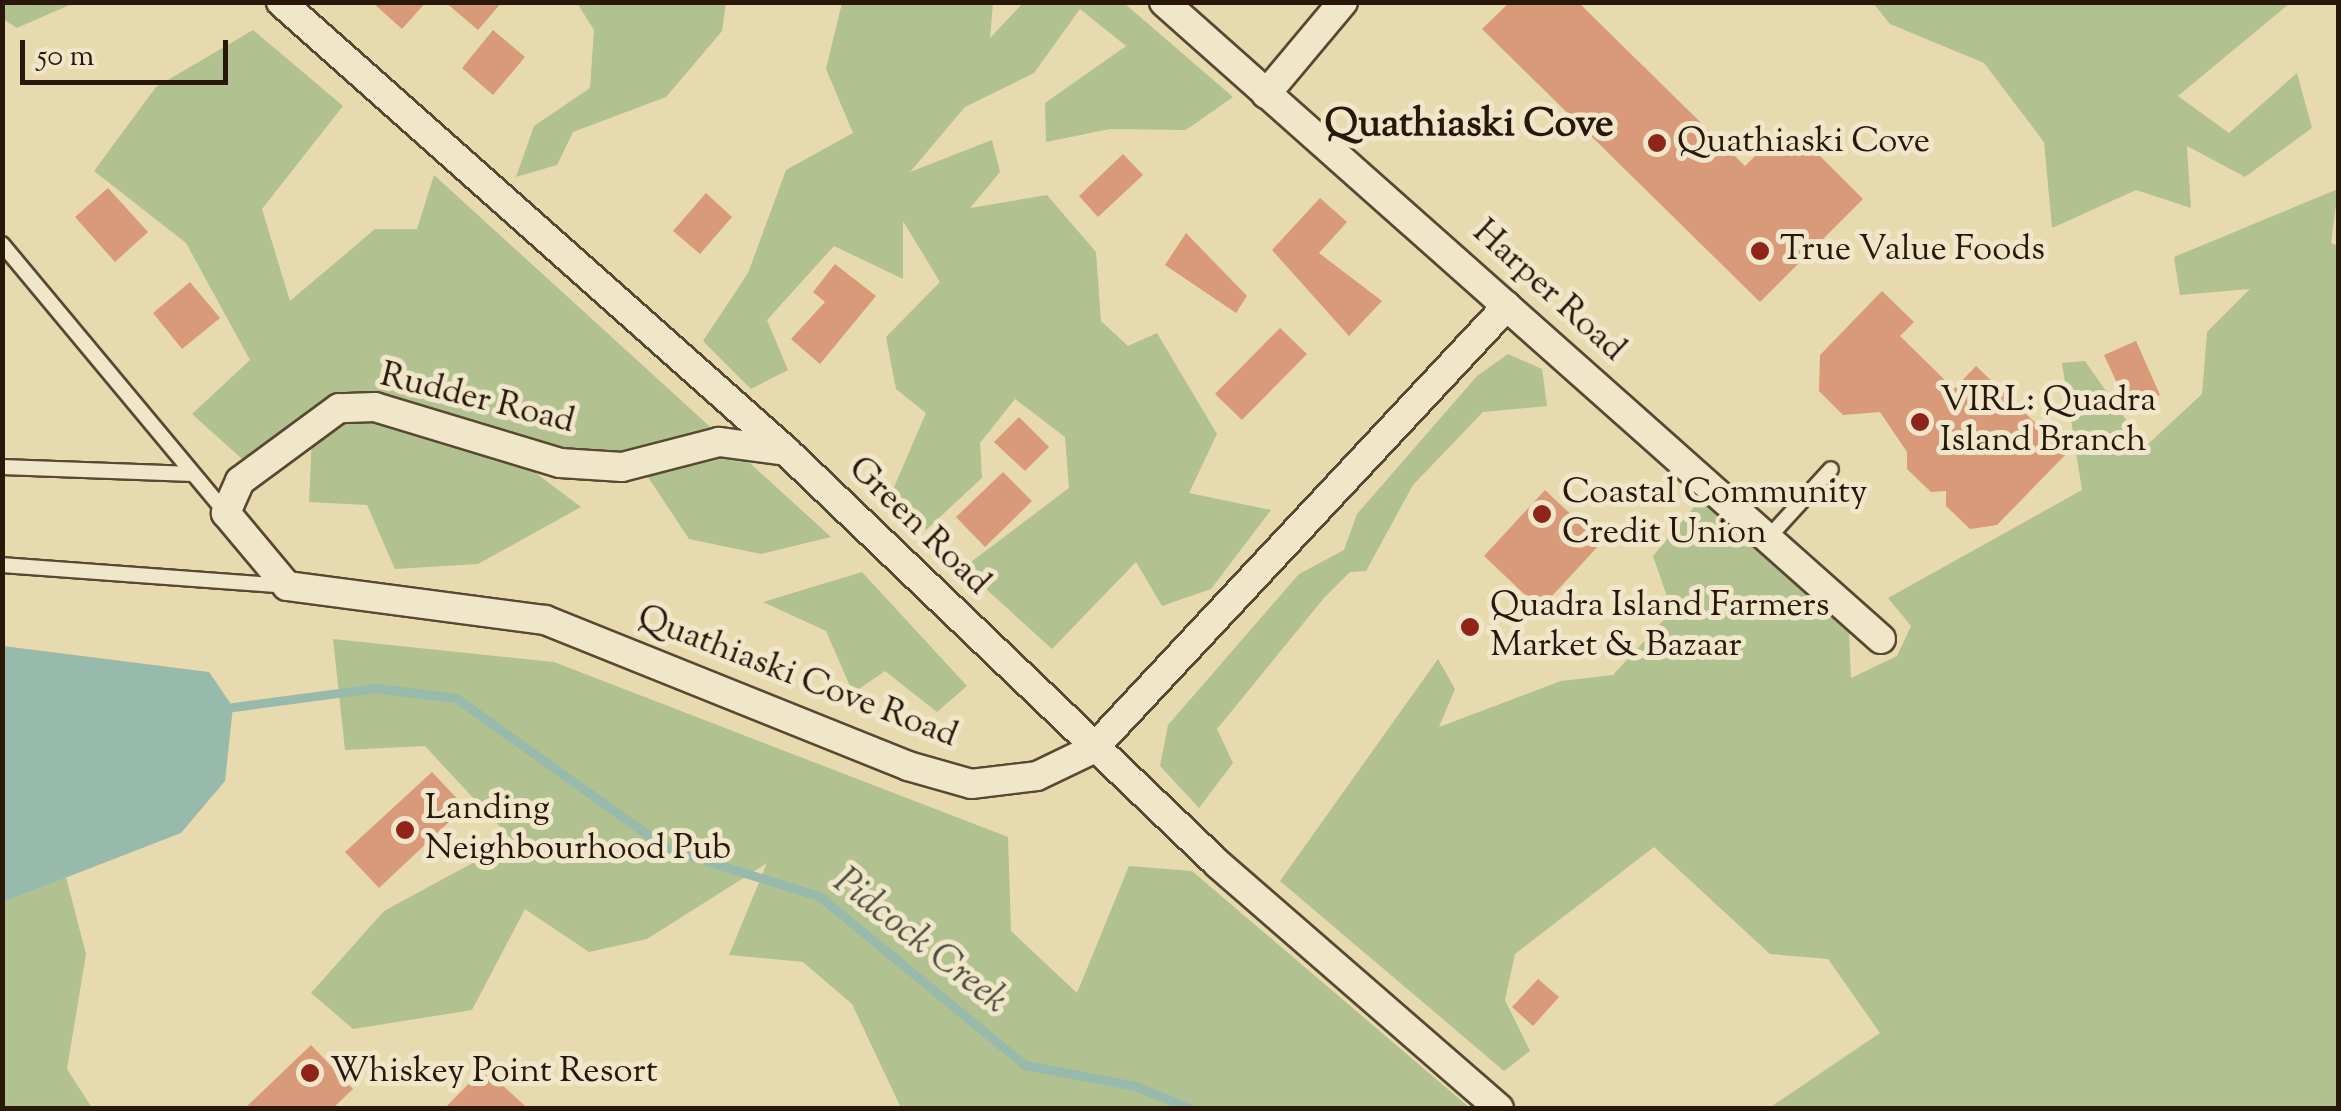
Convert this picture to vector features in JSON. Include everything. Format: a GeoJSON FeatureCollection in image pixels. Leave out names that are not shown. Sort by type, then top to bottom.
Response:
{"type":"FeatureCollection","features":[{"type":"Feature","properties":{"kind":"street","name":"Green Road"},"geometry":{"type":"LineString","coordinates":[[281,2],[786,451],[1094,749],[1499,1108]]}},
{"type":"Feature","properties":{"kind":"street","name":"Harper Road"},"geometry":{"type":"LineString","coordinates":[[1164,2],[1881,639]]}},
{"type":"Feature","properties":{"kind":"street"},"geometry":{"type":"LineString","coordinates":[[1266,94],[1343,2]]}},
{"type":"Feature","properties":{"kind":"street","name":"Quathiaski Cove Road"},"geometry":{"type":"LineString","coordinates":[[287,586],[546,620],[970,784],[1037,776],[1094,749],[1508,306]]}},
{"type":"Feature","properties":{"kind":"street","name":"Rudder Road"},"geometry":{"type":"LineString","coordinates":[[226,514],[240,481],[310,420],[339,408],[376,408],[560,463],[622,468],[719,442],[786,451]]}},
{"type":"Feature","properties":{"kind":"street"},"geometry":{"type":"LineString","coordinates":[[226,514],[287,586]]}},
{"type":"Feature","properties":{"kind":"lane"},"geometry":{"type":"LineString","coordinates":[[2,244],[226,514]]}},
{"type":"Feature","properties":{"kind":"lane"},"geometry":{"type":"LineString","coordinates":[[2,466],[193,474]]}},
{"type":"Feature","properties":{"kind":"lane"},"geometry":{"type":"LineString","coordinates":[[1768,538],[1831,468]]}},
{"type":"Feature","properties":{"kind":"lane"},"geometry":{"type":"LineString","coordinates":[[2,565],[287,586]]}},
{"type":"Feature","properties":{"kind":"green space"},"geometry":{"type":"Polygon","coordinates":[[[2,3],[74,3],[17,28],[3,19],[2,3]]]}},
{"type":"Feature","properties":{"kind":"green space"},"geometry":{"type":"Polygon","coordinates":[[[577,3],[726,3],[722,31],[666,97],[573,132],[557,165],[516,177],[534,126],[590,88],[594,30],[577,3]]]}},
{"type":"Feature","properties":{"kind":"green space"},"geometry":{"type":"Polygon","coordinates":[[[842,3],[993,3],[990,38],[1023,3],[1124,3],[1233,97],[1186,130],[1110,129],[1046,142],[1045,103],[1126,46],[1080,9],[1034,73],[965,107],[910,172],[992,140],[1000,172],[970,208],[1047,195],[1096,252],[1101,321],[1128,346],[1157,333],[1217,434],[1189,493],[1271,510],[1211,589],[1162,606],[1136,562],[1052,649],[963,568],[1069,488],[1065,437],[1015,399],[980,443],[982,478],[926,530],[891,494],[926,413],[896,389],[886,337],[940,282],[903,221],[903,279],[834,246],[767,320],[788,370],[751,389],[703,341],[748,273],[786,170],[853,133],[826,69],[842,3]]]}},
{"type":"Feature","properties":{"kind":"green space"},"geometry":{"type":"Polygon","coordinates":[[[1873,3],[2290,3],[2178,96],[2229,133],[2297,73],[2312,128],[2245,177],[2187,146],[2191,208],[2136,190],[2052,228],[2044,142],[1984,63],[1890,24],[1873,3]]]}},
{"type":"Feature","properties":{"kind":"green space"},"geometry":{"type":"Polygon","coordinates":[[[253,30],[343,106],[262,209],[290,301],[375,229],[417,229],[434,175],[831,537],[761,554],[689,539],[634,456],[533,471],[581,507],[478,564],[395,569],[367,505],[309,502],[312,437],[242,459],[192,414],[250,360],[186,243],[94,171],[156,87],[253,30]]]}},
{"type":"Feature","properties":{"kind":"green space"},"geometry":{"type":"Polygon","coordinates":[[[2338,189],[2331,243],[2338,246],[2338,1108],[1769,1108],[1880,1033],[1828,959],[1770,954],[1654,847],[1515,954],[1505,1000],[1530,1051],[1504,1071],[1280,881],[1438,659],[1455,689],[1439,727],[1561,681],[1613,675],[1672,611],[1653,556],[1701,499],[1849,631],[1851,678],[1897,656],[1911,626],[1888,598],[2082,490],[2062,363],[2085,361],[2145,447],[2202,394],[2207,332],[2250,289],[2180,295],[2174,257],[2338,189]]]}},
{"type":"Feature","properties":{"kind":"green space"},"geometry":{"type":"Polygon","coordinates":[[[1508,354],[1542,369],[1547,406],[1483,412],[1413,485],[1366,571],[1350,572],[1324,598],[1217,729],[1233,763],[1199,808],[1160,766],[1168,725],[1299,574],[1344,550],[1357,514],[1477,376],[1508,354]]]}},
{"type":"Feature","properties":{"kind":"green space"},"geometry":{"type":"Polygon","coordinates":[[[862,572],[967,686],[937,712],[885,671],[853,693],[826,631],[763,602],[862,572]]]}},
{"type":"Feature","properties":{"kind":"green space"},"geometry":{"type":"Polygon","coordinates":[[[333,639],[554,662],[1008,837],[1011,931],[1077,993],[1129,866],[1192,871],[1470,1108],[901,1108],[852,1004],[803,962],[729,955],[767,863],[647,939],[589,952],[525,909],[472,1010],[353,1029],[311,993],[384,911],[513,841],[425,746],[345,750],[333,639]]]}},
{"type":"Feature","properties":{"kind":"green space"},"geometry":{"type":"Polygon","coordinates":[[[66,877],[86,954],[67,1069],[92,1108],[3,1108],[3,902],[66,877]]]}},
{"type":"Feature","properties":{"kind":"shaded area"},"geometry":{"type":"Polygon","coordinates":[[[3,646],[209,672],[233,707],[225,781],[181,833],[3,902],[3,646]]]}},
{"type":"Feature","properties":{"kind":"building"},"geometry":{"type":"Polygon","coordinates":[[[372,2],[426,2],[402,29],[372,2]]]}},
{"type":"Feature","properties":{"kind":"building"},"geometry":{"type":"Polygon","coordinates":[[[445,2],[502,2],[478,30],[445,2]]]}},
{"type":"Feature","properties":{"kind":"building"},"geometry":{"type":"Polygon","coordinates":[[[1510,2],[1578,2],[1745,166],[1778,133],[1800,156],[1810,146],[1863,199],[1760,302],[1482,29],[1510,2]]]}},
{"type":"Feature","properties":{"kind":"building"},"geometry":{"type":"Polygon","coordinates":[[[493,30],[525,57],[493,95],[462,68],[493,30]]]}},
{"type":"Feature","properties":{"kind":"building"},"geometry":{"type":"Polygon","coordinates":[[[1123,154],[1143,175],[1098,217],[1079,196],[1123,154]]]}},
{"type":"Feature","properties":{"kind":"building"},"geometry":{"type":"Polygon","coordinates":[[[108,188],[148,232],[115,262],[75,217],[108,188]]]}},
{"type":"Feature","properties":{"kind":"building"},"geometry":{"type":"Polygon","coordinates":[[[706,193],[732,217],[700,254],[673,231],[706,193]]]}},
{"type":"Feature","properties":{"kind":"building"},"geometry":{"type":"Polygon","coordinates":[[[1320,198],[1347,222],[1319,253],[1382,301],[1349,336],[1272,250],[1320,198]]]}},
{"type":"Feature","properties":{"kind":"building"},"geometry":{"type":"Polygon","coordinates":[[[1186,233],[1247,296],[1236,313],[1165,265],[1186,233]]]}},
{"type":"Feature","properties":{"kind":"building"},"geometry":{"type":"Polygon","coordinates":[[[835,264],[876,296],[820,364],[791,339],[825,302],[813,292],[835,264]]]}},
{"type":"Feature","properties":{"kind":"building"},"geometry":{"type":"Polygon","coordinates":[[[190,282],[220,318],[182,349],[153,313],[190,282]]]}},
{"type":"Feature","properties":{"kind":"building"},"geometry":{"type":"Polygon","coordinates":[[[1882,291],[1914,322],[1900,336],[1954,389],[1976,366],[2067,453],[1997,525],[1970,529],[1946,506],[1946,491],[1931,492],[1907,469],[1907,452],[1880,412],[1843,415],[1819,391],[1820,355],[1882,291]]]}},
{"type":"Feature","properties":{"kind":"building"},"geometry":{"type":"Polygon","coordinates":[[[1280,328],[1307,354],[1242,420],[1215,394],[1280,328]]]}},
{"type":"Feature","properties":{"kind":"building"},"geometry":{"type":"Polygon","coordinates":[[[2136,341],[2160,395],[2129,409],[2104,355],[2136,341]]]}},
{"type":"Feature","properties":{"kind":"building"},"geometry":{"type":"Polygon","coordinates":[[[1019,417],[1049,447],[1025,471],[994,442],[1019,417]]]}},
{"type":"Feature","properties":{"kind":"building"},"geometry":{"type":"Polygon","coordinates":[[[1003,472],[1032,501],[985,547],[956,517],[1003,472]]]}},
{"type":"Feature","properties":{"kind":"building"},"geometry":{"type":"Polygon","coordinates":[[[1545,490],[1601,543],[1540,609],[1484,556],[1545,490]]]}},
{"type":"Feature","properties":{"kind":"building","name":"Landing Neighbourhood Pub"},"geometry":{"type":"Polygon","coordinates":[[[432,772],[465,807],[379,888],[345,852],[432,772]]]}},
{"type":"Feature","properties":{"kind":"building"},"geometry":{"type":"Polygon","coordinates":[[[1538,979],[1559,997],[1533,1026],[1512,1007],[1538,979]]]}},
{"type":"Feature","properties":{"kind":"building","name":"Whiskey Point Resort"},"geometry":{"type":"Polygon","coordinates":[[[311,1045],[353,1089],[333,1108],[245,1108],[311,1045]]]}},
{"type":"Feature","properties":{"kind":"building"},"geometry":{"type":"Polygon","coordinates":[[[484,1068],[527,1108],[445,1108],[484,1068]]]}},
{"type":"Feature","properties":{"kind":"waterway","name":"Pidcock Creek"},"geometry":{"type":"LineString","coordinates":[[233,707],[375,688],[456,698],[668,849],[819,896],[1025,1065],[1135,1086],[1190,1108]]}},
{"type":"Feature","properties":{"kind":"place","name":"Quathiaski Cove"},"geometry":{"type":"Point","coordinates":[1657,143]}},
{"type":"Feature","properties":{"kind":"place","name":"True Value Foods"},"geometry":{"type":"Point","coordinates":[1760,251]}},
{"type":"Feature","properties":{"kind":"place","name":"VIRL: Quadra Island Branch"},"geometry":{"type":"Point","coordinates":[1920,422]}},
{"type":"Feature","properties":{"kind":"place","name":"Coastal Community Credit Union"},"geometry":{"type":"Point","coordinates":[1542,514]}},
{"type":"Feature","properties":{"kind":"place","name":"Quadra Island Farmers Market & Bazaar"},"geometry":{"type":"Point","coordinates":[1470,627]}},
{"type":"Feature","properties":{"kind":"place","name":"Landing Neighbourhood Pub"},"geometry":{"type":"Point","coordinates":[405,830]}},
{"type":"Feature","properties":{"kind":"place","name":"Whiskey Point Resort"},"geometry":{"type":"Point","coordinates":[310,1073]}},
{"type":"Feature","properties":{"kind":"district","name":"Quathiaski Cove"},"geometry":{"type":"Point","coordinates":[1469,126]}}]}
